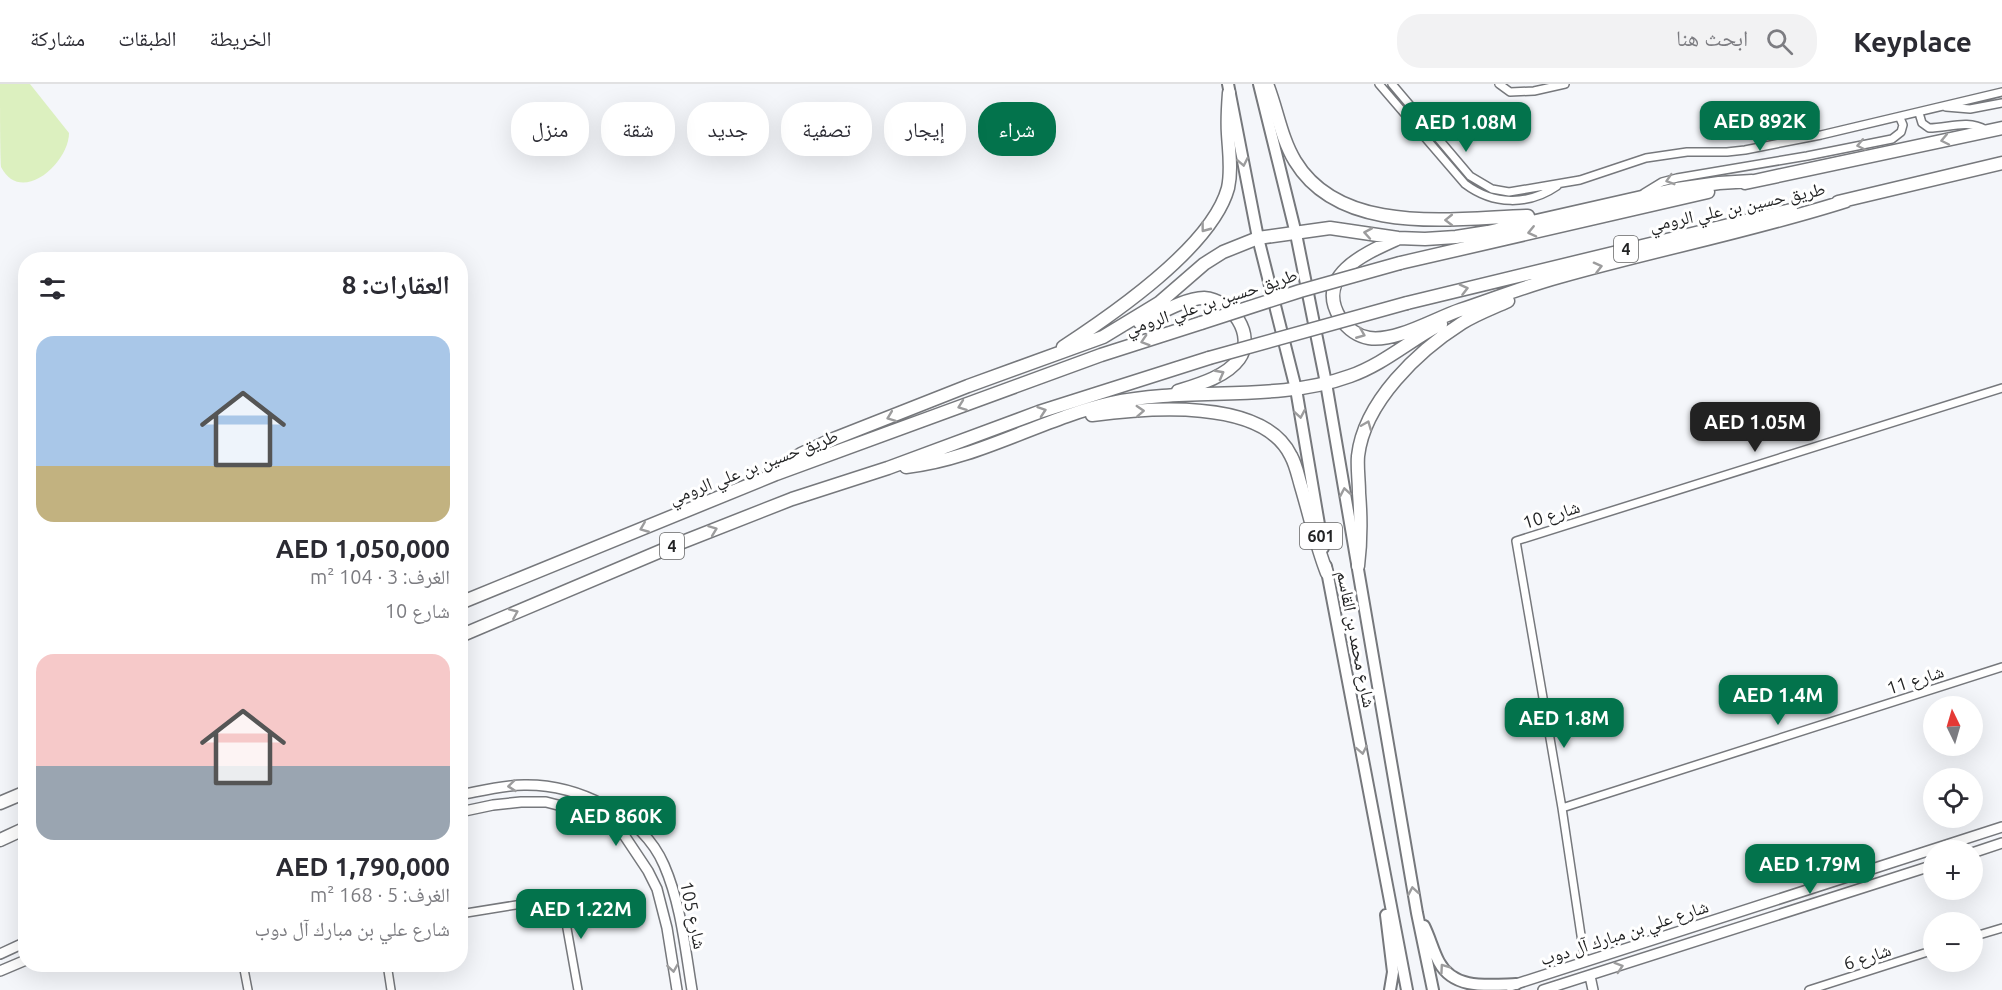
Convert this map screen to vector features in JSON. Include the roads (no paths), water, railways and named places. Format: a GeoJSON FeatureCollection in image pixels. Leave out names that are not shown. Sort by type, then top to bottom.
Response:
{"type":"FeatureCollection","features":[{"type":"Feature","properties":{"kind":"highway"},"geometry":{"type":"LineString","coordinates":[[1267,84],[1286,141],[1295,160],[1307,178],[1338,201],[1375,213],[1429,220],[1550,216]]}},
{"type":"Feature","properties":{"kind":"highway"},"geometry":{"type":"LineString","coordinates":[[1044,359],[1095,325],[1149,284],[1184,253],[1214,217],[1225,198],[1230,176],[1228,88]]}},
{"type":"Feature","properties":{"kind":"highway","name":"طريق حسين بن علي الرومي"},"geometry":{"type":"LineString","coordinates":[[468,600],[776,474],[1101,355],[1310,288],[1400,263],[1752,181],[2002,128]]}},
{"type":"Feature","properties":{"kind":"highway","name":"طريق حسين بن علي الرومي"},"geometry":{"type":"LineString","coordinates":[[468,633],[792,499],[888,468],[1039,412],[1209,358],[1407,303],[1746,219],[1846,201],[2002,163]]}},
{"type":"Feature","properties":{"kind":"highway"},"geometry":{"type":"LineString","coordinates":[[1103,338],[1159,303],[1213,258],[1258,238],[1330,228],[1398,238],[1456,237],[1698,186],[1752,181]]}},
{"type":"Feature","properties":{"kind":"highway"},"geometry":{"type":"LineString","coordinates":[[1398,238],[1352,262],[1342,272],[1336,285],[1334,298],[1337,312],[1344,324],[1355,333],[1368,338],[1382,339],[1397,335],[1559,277],[1786,219],[1846,201]]}},
{"type":"Feature","properties":{"kind":"highway"},"geometry":{"type":"LineString","coordinates":[[1358,566],[1360,516],[1358,457],[1365,426],[1380,400],[1411,365],[1463,322],[1559,277]]}},
{"type":"Feature","properties":{"kind":"highway"},"geometry":{"type":"LineString","coordinates":[[776,474],[801,454],[831,440],[968,386],[1103,338],[1188,301],[1204,298],[1220,302],[1234,312],[1242,326],[1244,343],[1240,358],[1228,369],[1209,380],[1166,396]]}},
{"type":"Feature","properties":{"kind":"highway"},"geometry":{"type":"LineString","coordinates":[[888,468],[920,465],[950,458],[992,445],[1061,418],[1113,403],[1166,396],[1296,389],[1350,377],[1482,303]]}},
{"type":"Feature","properties":{"kind":"highway"},"geometry":{"type":"LineString","coordinates":[[1061,418],[1116,412],[1167,410],[1227,416],[1261,425],[1279,438],[1291,456],[1318,550],[1327,573]]}},
{"type":"Feature","properties":{"kind":"highway"},"geometry":{"type":"LineString","coordinates":[[0,803],[18,795]]}},
{"type":"Feature","properties":{"kind":"highway"},"geometry":{"type":"LineString","coordinates":[[0,840],[18,832]]}},
{"type":"Feature","properties":{"kind":"main road","name":"شارع محمد بن القاسم"},"geometry":{"type":"LineString","coordinates":[[1259,84],[1296,234],[1326,383],[1432,990]]}},
{"type":"Feature","properties":{"kind":"main road","name":"شارع محمد بن القاسم"},"geometry":{"type":"LineString","coordinates":[[1228,88],[1258,238],[1296,389],[1327,573],[1407,990]]}},
{"type":"Feature","properties":{"kind":"main road"},"geometry":{"type":"LineString","coordinates":[[1372,802],[1393,966],[1390,990]]}},
{"type":"Feature","properties":{"kind":"main road"},"geometry":{"type":"LineString","coordinates":[[1417,913],[1440,964],[1449,976],[1468,985],[1516,984]]}},
{"type":"Feature","properties":{"kind":"street"},"geometry":{"type":"LineString","coordinates":[[1379,84],[1465,184],[1473,190],[1496,199],[1524,201],[1538,197],[1559,184]]}},
{"type":"Feature","properties":{"kind":"street"},"geometry":{"type":"LineString","coordinates":[[1392,84],[1463,169],[1484,186],[1509,192],[1559,184],[1646,158],[1687,152],[1745,150],[1946,107],[2002,92]]}},
{"type":"Feature","properties":{"kind":"street"},"geometry":{"type":"LineString","coordinates":[[1499,84],[1510,92],[1534,91],[1565,84]]}},
{"type":"Feature","properties":{"kind":"street"},"geometry":{"type":"LineString","coordinates":[[1946,107],[1970,109],[2002,103]]}},
{"type":"Feature","properties":{"kind":"street"},"geometry":{"type":"LineString","coordinates":[[1919,113],[1922,123],[1929,128],[1966,124],[1988,131]]}},
{"type":"Feature","properties":{"kind":"street"},"geometry":{"type":"LineString","coordinates":[[1639,198],[1654,186],[1677,178],[1892,139],[1901,132],[1902,125],[1899,117]]}},
{"type":"Feature","properties":{"kind":"street","name":"شارع 10"},"geometry":{"type":"LineString","coordinates":[[1585,962],[1562,808],[1516,541],[2002,388]]}},
{"type":"Feature","properties":{"kind":"street","name":"شارع 11"},"geometry":{"type":"LineString","coordinates":[[1562,808],[2002,667]]}},
{"type":"Feature","properties":{"kind":"street","name":"شارع 105"},"geometry":{"type":"LineString","coordinates":[[468,794],[523,785],[550,786],[579,793],[599,802],[626,819],[648,841],[663,862],[673,890],[692,990]]}},
{"type":"Feature","properties":{"kind":"street","name":"شارع 105"},"geometry":{"type":"LineString","coordinates":[[468,811],[493,805],[546,802],[585,812],[624,835],[648,871],[659,895],[677,990]]}},
{"type":"Feature","properties":{"kind":"street","name":"شارع علي بن مبارك آل دوب"},"geometry":{"type":"LineString","coordinates":[[1496,990],[2002,827]]}},
{"type":"Feature","properties":{"kind":"street"},"geometry":{"type":"LineString","coordinates":[[1983,849],[2002,843]]}},
{"type":"Feature","properties":{"kind":"street","name":"شارع علي بن مبارك آل دوب"},"geometry":{"type":"LineString","coordinates":[[1544,990],[1923,869]]}},
{"type":"Feature","properties":{"kind":"street"},"geometry":{"type":"LineString","coordinates":[[1825,884],[1823,893],[1829,899]]}},
{"type":"Feature","properties":{"kind":"street"},"geometry":{"type":"LineString","coordinates":[[1804,891],[1810,892],[1813,896],[1813,901],[1809,905]]}},
{"type":"Feature","properties":{"kind":"street"},"geometry":{"type":"LineString","coordinates":[[468,913],[553,899],[559,902],[563,906],[578,990]]}},
{"type":"Feature","properties":{"kind":"street"},"geometry":{"type":"LineString","coordinates":[[667,928],[672,924],[681,926]]}},
{"type":"Feature","properties":{"kind":"street"},"geometry":{"type":"LineString","coordinates":[[1983,934],[2002,928]]}},
{"type":"Feature","properties":{"kind":"street"},"geometry":{"type":"LineString","coordinates":[[0,954],[18,946]]}},
{"type":"Feature","properties":{"kind":"street","name":"شارع 6"},"geometry":{"type":"LineString","coordinates":[[1809,990],[1923,954]]}},
{"type":"Feature","properties":{"kind":"street"},"geometry":{"type":"LineString","coordinates":[[0,971],[18,963]]}},
{"type":"Feature","properties":{"kind":"street"},"geometry":{"type":"LineString","coordinates":[[245,972],[248,990]]}},
{"type":"Feature","properties":{"kind":"street"},"geometry":{"type":"LineString","coordinates":[[388,972],[391,990]]}},
{"type":"Feature","properties":{"kind":"street"},"geometry":{"type":"LineString","coordinates":[[1590,976],[1593,990]]}}]}
